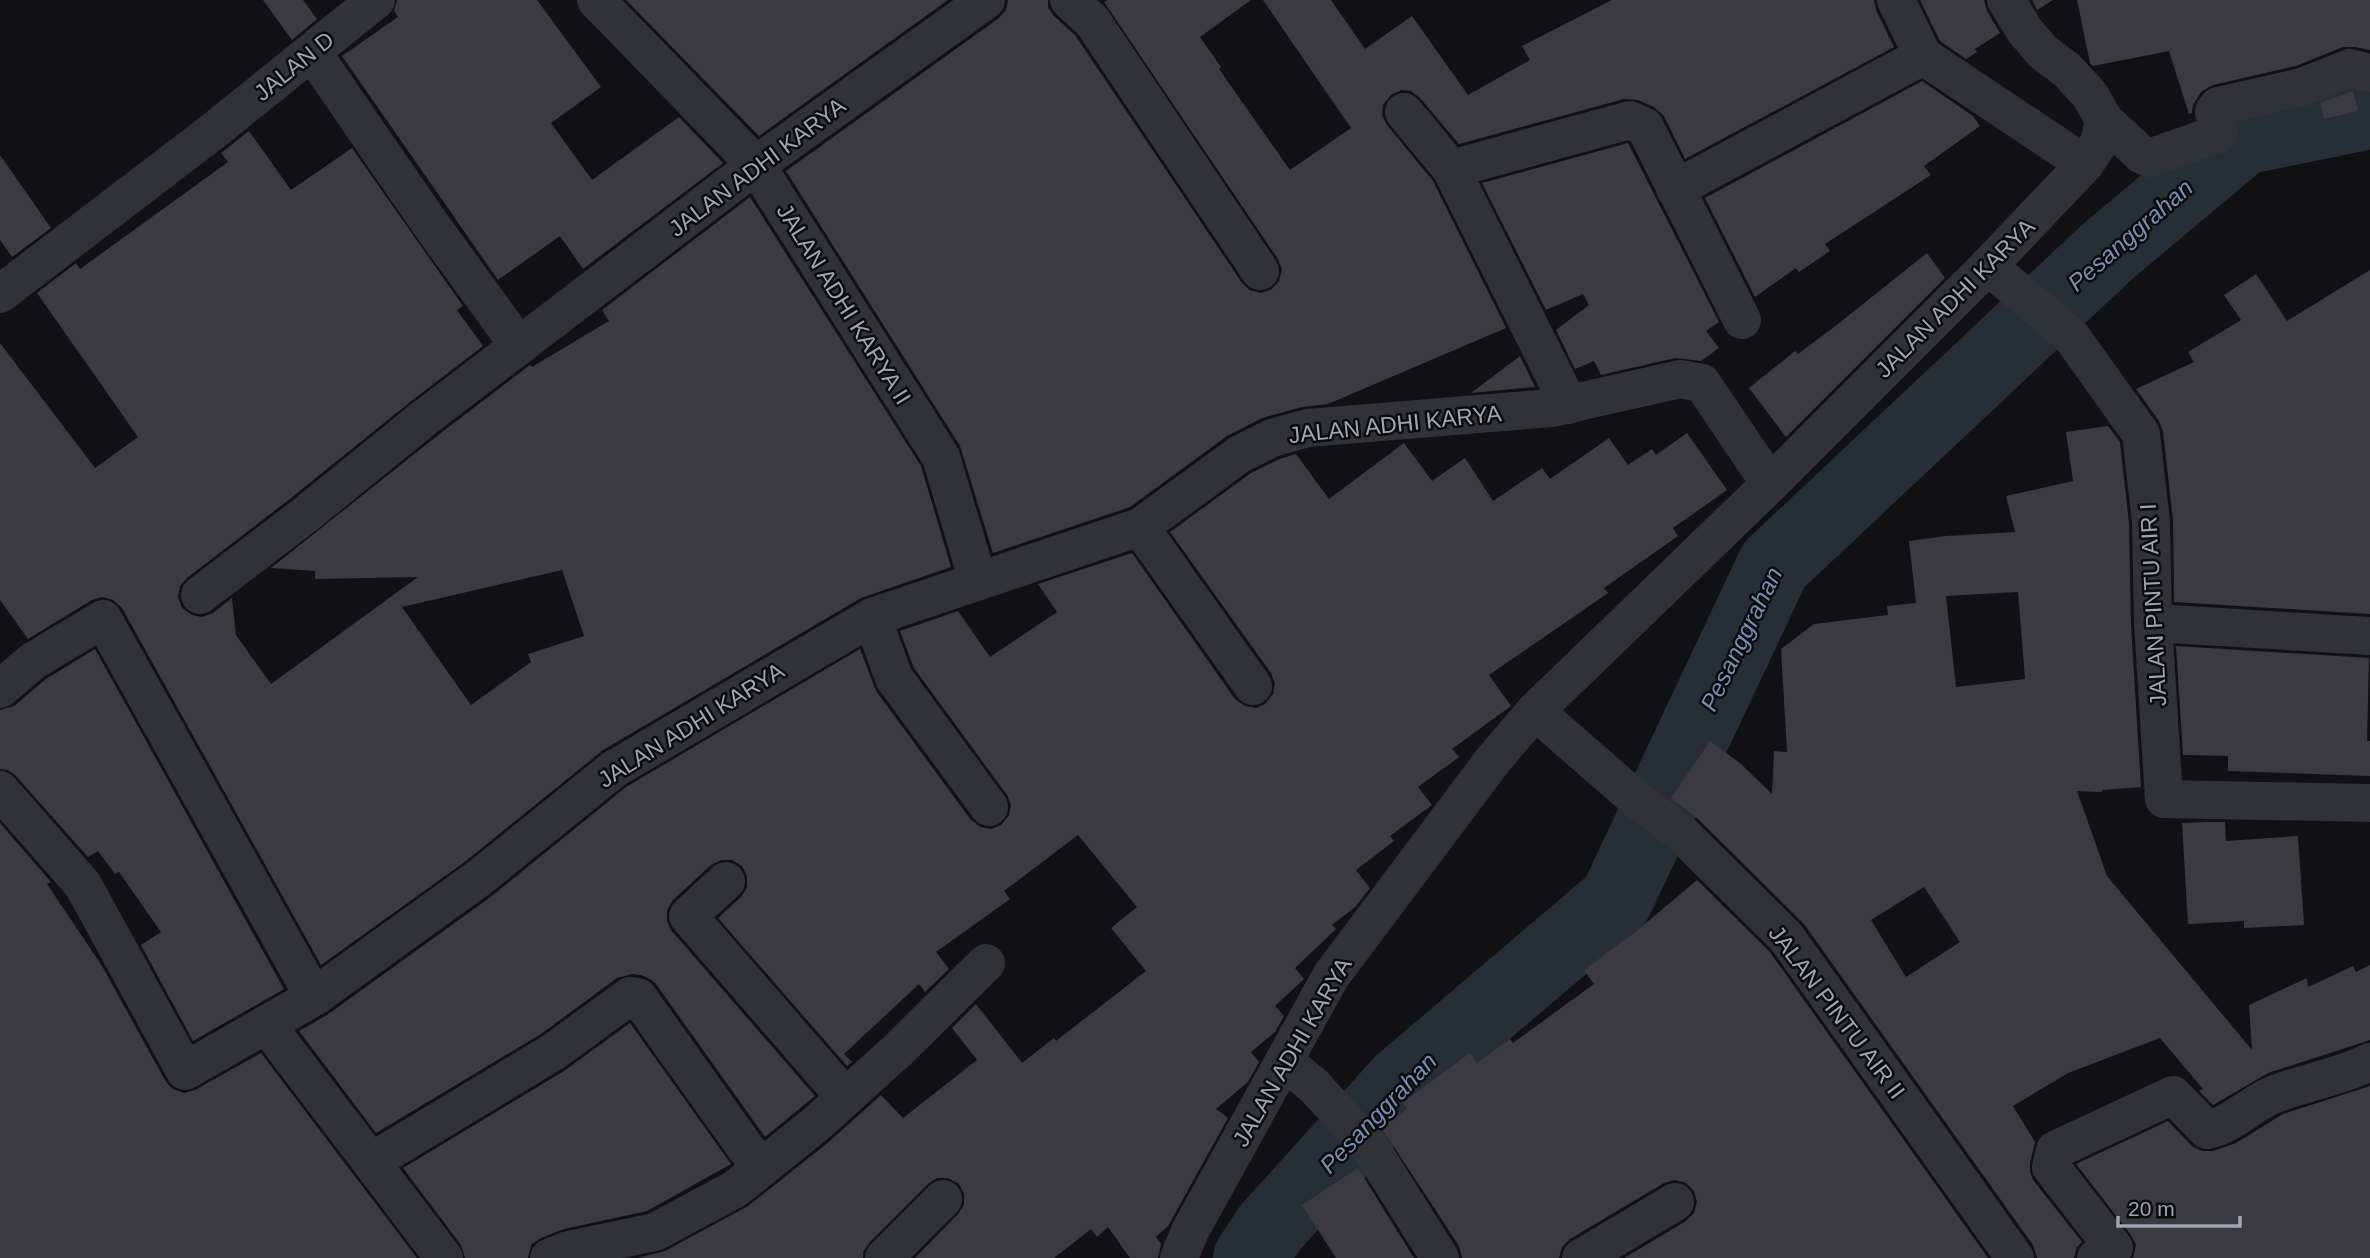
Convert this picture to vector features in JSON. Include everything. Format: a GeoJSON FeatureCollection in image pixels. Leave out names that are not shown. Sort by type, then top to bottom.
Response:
{"type":"FeatureCollection","features":[{"type":"Feature","properties":{"kind":"street","name":"JALAN D"},"geometry":{"type":"LineString","coordinates":[[0,294],[212,132],[376,0]]}},
{"type":"Feature","properties":{"kind":"street","name":"JALAN ADHI KARYA II"},"geometry":{"type":"LineString","coordinates":[[596,0],[756,165],[942,457],[978,581]]}},
{"type":"Feature","properties":{"kind":"street","name":"JALAN ADHI KARYA"},"geometry":{"type":"LineString","coordinates":[[200,595],[756,165],[986,0]]}},
{"type":"Feature","properties":{"kind":"street"},"geometry":{"type":"LineString","coordinates":[[1069,0],[1092,21],[1260,271]]}},
{"type":"Feature","properties":{"kind":"street"},"geometry":{"type":"LineString","coordinates":[[1896,0],[1923,56],[2085,164]]}},
{"type":"Feature","properties":{"kind":"street"},"geometry":{"type":"LineString","coordinates":[[2013,2],[2025,31],[2043,52],[2067,70],[2090,95],[2104,120],[2142,155],[2149,158],[2218,134],[2214,111],[2218,106],[2302,87],[2350,68],[2370,73]]}},
{"type":"Feature","properties":{"kind":"street"},"geometry":{"type":"LineString","coordinates":[[312,52],[429,222],[519,346]]}},
{"type":"Feature","properties":{"kind":"street"},"geometry":{"type":"LineString","coordinates":[[1675,189],[1923,56]]}},
{"type":"Feature","properties":{"kind":"street"},"geometry":{"type":"LineString","coordinates":[[1404,112],[1451,169],[1569,405]]}},
{"type":"Feature","properties":{"kind":"street"},"geometry":{"type":"LineString","coordinates":[[1451,169],[1630,120],[1646,127],[1742,320]]}},
{"type":"Feature","properties":{"kind":"street","name":"JALAN ADHI KARYA"},"geometry":{"type":"LineString","coordinates":[[1179,1258],[1190,1231],[1331,976],[1493,760],[1535,711],[1770,484],[1988,266],[2085,164],[2099,143],[2104,120]]}},
{"type":"Feature","properties":{"kind":"street","name":"JALAN PINTU AIR I"},"geometry":{"type":"LineString","coordinates":[[1988,266],[2071,336],[2141,433],[2151,522],[2152,624],[2164,799],[2370,803]]}},
{"type":"Feature","properties":{"kind":"street","name":"JALAN ADHI KARYA"},"geometry":{"type":"LineString","coordinates":[[0,790],[83,885],[185,1071],[314,997],[479,878],[614,769],[872,617],[1140,527],[1240,454],[1272,438],[1308,428],[1569,405],[1679,379],[1702,383],[1770,484]]}},
{"type":"Feature","properties":{"kind":"street"},"geometry":{"type":"LineString","coordinates":[[1140,527],[1253,686]]}},
{"type":"Feature","properties":{"kind":"street"},"geometry":{"type":"LineString","coordinates":[[872,617],[894,678],[989,807]]}},
{"type":"Feature","properties":{"kind":"street"},"geometry":{"type":"LineString","coordinates":[[0,689],[33,661],[103,619],[314,997]]}},
{"type":"Feature","properties":{"kind":"street"},"geometry":{"type":"LineString","coordinates":[[2152,624],[2370,636]]}},
{"type":"Feature","properties":{"kind":"street","name":"JALAN PINTU AIR II"},"geometry":{"type":"LineString","coordinates":[[1535,711],[1636,799],[1682,834],[1786,937],[2015,1258]]}},
{"type":"Feature","properties":{"kind":"street"},"geometry":{"type":"LineString","coordinates":[[726,881],[688,916],[845,1097]]}},
{"type":"Feature","properties":{"kind":"street"},"geometry":{"type":"LineString","coordinates":[[549,1258],[568,1250],[655,1232],[735,1189],[816,1124],[898,1050],[986,962]]}},
{"type":"Feature","properties":{"kind":"street"},"geometry":{"type":"LineString","coordinates":[[371,1162],[553,1052],[630,996],[638,998],[760,1168]]}},
{"type":"Feature","properties":{"kind":"street"},"geometry":{"type":"LineString","coordinates":[[266,1024],[444,1258]]}},
{"type":"Feature","properties":{"kind":"street"},"geometry":{"type":"LineString","coordinates":[[1285,1062],[1314,1086],[1370,1147],[1440,1258]]}},
{"type":"Feature","properties":{"kind":"street"},"geometry":{"type":"LineString","coordinates":[[2096,1258],[2114,1248],[2051,1167],[2055,1150],[2173,1095],[2207,1130],[2221,1127],[2272,1094],[2353,1070],[2370,1062]]}},
{"type":"Feature","properties":{"kind":"street"},"geometry":{"type":"LineString","coordinates":[[884,1258],[943,1199]]}},
{"type":"Feature","properties":{"kind":"street"},"geometry":{"type":"LineString","coordinates":[[1581,1258],[1675,1202]]}},
{"type":"Feature","properties":{"kind":"building"},"geometry":{"type":"Polygon","coordinates":[[[263,0],[303,0],[317,19],[292,40],[263,0]]]}},
{"type":"Feature","properties":{"kind":"building"},"geometry":{"type":"Polygon","coordinates":[[[397,0],[537,0],[601,87],[551,123],[592,180],[679,117],[723,163],[583,269],[560,236],[498,280],[342,56],[398,17],[394,11],[397,0]]]}},
{"type":"Feature","properties":{"kind":"building"},"geometry":{"type":"Polygon","coordinates":[[[626,0],[948,0],[759,136],[626,0]]]}},
{"type":"Feature","properties":{"kind":"building"},"geometry":{"type":"Polygon","coordinates":[[[1008,0],[1048,0],[1048,7],[1054,16],[1075,35],[1242,283],[1250,290],[1261,293],[1272,289],[1279,281],[1282,270],[1278,259],[1104,2],[1251,0],[1200,37],[1221,67],[1219,69],[1290,170],[1351,128],[1263,0],[1331,0],[1365,49],[1412,16],[1468,95],[1530,60],[1522,46],[1612,0],[1874,0],[1894,47],[1685,159],[1664,116],[1654,107],[1638,100],[1624,99],[1459,144],[1411,91],[1401,90],[1391,95],[1383,105],[1382,115],[1387,125],[1433,181],[1506,328],[1328,404],[1302,407],[1262,418],[1227,436],[1130,507],[993,553],[960,446],[786,171],[999,18],[1006,10],[1008,0]]]}},
{"type":"Feature","properties":{"kind":"building"},"geometry":{"type":"Polygon","coordinates":[[[1920,0],[1984,0],[2000,33],[1975,49],[1977,52],[1966,59],[1940,41],[1920,0]]]}},
{"type":"Feature","properties":{"kind":"building"},"geometry":{"type":"Polygon","coordinates":[[[2032,0],[2053,0],[2037,10],[2032,0]]]}},
{"type":"Feature","properties":{"kind":"building"},"geometry":{"type":"Polygon","coordinates":[[[2077,0],[2370,0],[2370,50],[2343,47],[2296,66],[2213,85],[2201,92],[2193,105],[2192,113],[2189,114],[2169,51],[2093,66],[2090,63],[2077,0]]]}},
{"type":"Feature","properties":{"kind":"building"},"geometry":{"type":"Polygon","coordinates":[[[1922,81],[1973,116],[1980,126],[1924,166],[1931,175],[1825,244],[1830,251],[1799,272],[1796,268],[1755,297],[1705,198],[1922,81]]]}},
{"type":"Feature","properties":{"kind":"building"},"geometry":{"type":"Polygon","coordinates":[[[2353,91],[2358,111],[2324,119],[2320,103],[2353,91]]]}},
{"type":"Feature","properties":{"kind":"building"},"geometry":{"type":"Polygon","coordinates":[[[249,131],[291,190],[352,148],[463,306],[457,310],[483,346],[180,586],[178,597],[182,608],[192,615],[202,617],[213,613],[232,598],[236,635],[271,684],[418,577],[315,579],[315,571],[271,568],[530,365],[532,367],[609,321],[602,310],[750,197],[921,466],[951,567],[861,598],[603,750],[466,861],[321,965],[122,608],[113,600],[102,597],[92,600],[28,639],[0,600],[0,343],[95,468],[138,437],[37,293],[76,263],[80,269],[228,162],[221,153],[249,131]],[[562,570],[402,607],[471,705],[531,662],[528,654],[584,636],[562,570]]]}},
{"type":"Feature","properties":{"kind":"building"},"geometry":{"type":"Polygon","coordinates":[[[1628,143],[1719,322],[1706,331],[1719,348],[1701,361],[1675,358],[1601,375],[1594,361],[1575,369],[1556,330],[1589,305],[1583,294],[1546,310],[1482,183],[1628,143]]]}},
{"type":"Feature","properties":{"kind":"building"},"geometry":{"type":"Polygon","coordinates":[[[0,155],[51,228],[12,257],[0,240],[0,155]]]}},
{"type":"Feature","properties":{"kind":"building"},"geometry":{"type":"Polygon","coordinates":[[[1927,253],[1945,278],[1786,437],[1749,388],[1795,351],[1798,354],[1838,324],[1927,253]]]}},
{"type":"Feature","properties":{"kind":"building"},"geometry":{"type":"Polygon","coordinates":[[[2370,270],[2370,614],[2174,602],[2173,520],[2163,432],[2159,421],[2136,389],[2194,362],[2188,352],[2241,320],[2224,295],[2256,274],[2287,321],[2370,270]]]}},
{"type":"Feature","properties":{"kind":"building"},"geometry":{"type":"Polygon","coordinates":[[[1520,356],[1535,387],[1471,393],[1520,356]]]}},
{"type":"Feature","properties":{"kind":"building"},"geometry":{"type":"Polygon","coordinates":[[[2108,426],[2120,442],[2129,523],[2131,624],[2141,787],[2102,792],[2077,791],[2107,876],[2252,1050],[2249,1005],[2307,978],[2308,987],[2353,966],[2356,972],[2370,965],[2370,1040],[2268,1073],[2213,1105],[2199,1091],[2203,1089],[2160,1038],[2068,1073],[2013,1106],[2035,1142],[2030,1163],[2033,1180],[2082,1242],[2077,1247],[2074,1258],[2037,1258],[2033,1245],[1804,924],[1697,818],[1671,798],[1710,741],[1741,764],[1772,794],[1774,751],[1787,752],[1781,649],[1814,624],[1888,615],[1887,606],[1916,603],[1909,541],[2015,532],[2006,496],[2073,481],[2066,432],[2108,426]],[[2018,592],[1946,596],[1956,687],[2025,679],[2018,592]],[[1924,887],[1871,920],[1906,977],[1960,942],[1924,887]]]}},
{"type":"Feature","properties":{"kind":"building"},"geometry":{"type":"Polygon","coordinates":[[[1687,433],[1727,490],[1673,528],[1678,536],[1604,588],[1608,593],[1489,675],[1511,706],[1452,749],[1459,757],[1418,787],[1432,805],[1390,836],[1394,841],[1356,870],[1370,888],[1355,907],[1332,925],[1336,929],[1295,968],[1304,979],[1275,1006],[1284,1016],[1275,1032],[1251,1052],[1259,1062],[1248,1082],[1216,1109],[1228,1118],[1168,1226],[1156,1237],[1161,1244],[1158,1258],[1130,1258],[1108,1227],[1097,1237],[1091,1229],[1054,1258],[915,1258],[964,1205],[964,1194],[959,1184],[948,1178],[937,1178],[869,1243],[863,1252],[863,1258],[637,1258],[665,1251],[748,1206],[830,1141],[881,1095],[903,1118],[977,1060],[952,1028],[976,1004],[1022,1063],[1054,1038],[1056,1041],[1146,971],[1111,928],[1137,907],[1078,835],[1004,891],[1010,899],[936,952],[949,969],[925,992],[919,984],[844,1054],[852,1062],[847,1066],[718,918],[747,888],[747,876],[742,866],[732,860],[721,860],[711,865],[673,900],[667,910],[667,921],[671,930],[815,1096],[765,1137],[656,984],[641,975],[632,974],[617,978],[541,1034],[376,1133],[299,1031],[327,1015],[492,896],[626,787],[860,649],[876,691],[971,820],[981,827],[991,829],[1001,825],[1009,815],[1011,805],[1007,795],[914,668],[900,631],[958,611],[990,657],[1057,612],[1038,584],[1132,553],[1235,699],[1245,706],[1256,708],[1265,704],[1273,694],[1275,683],[1271,673],[1170,532],[1251,473],[1280,459],[1296,454],[1329,499],[1404,443],[1432,481],[1465,458],[1493,501],[1542,468],[1550,479],[1609,438],[1628,465],[1652,449],[1656,455],[1687,433]]]}},
{"type":"Feature","properties":{"kind":"building"},"geometry":{"type":"Polygon","coordinates":[[[2176,646],[2369,658],[2367,741],[2370,741],[2370,776],[2228,771],[2228,756],[2183,755],[2176,646]]]}},
{"type":"Feature","properties":{"kind":"building"},"geometry":{"type":"Polygon","coordinates":[[[95,649],[284,989],[193,1041],[141,945],[161,932],[119,872],[115,874],[98,851],[88,857],[16,776],[8,770],[0,769],[0,710],[14,706],[46,679],[95,649]]]}},
{"type":"Feature","properties":{"kind":"building"},"geometry":{"type":"Polygon","coordinates":[[[2225,822],[2226,841],[2298,836],[2304,925],[2244,928],[2244,921],[2188,924],[2182,823],[2225,822]]]}},
{"type":"Feature","properties":{"kind":"building"},"geometry":{"type":"Polygon","coordinates":[[[0,823],[51,882],[47,884],[102,966],[166,1082],[173,1089],[184,1093],[195,1090],[261,1053],[417,1258],[0,1258],[0,823]]]}},
{"type":"Feature","properties":{"kind":"building"},"geometry":{"type":"Polygon","coordinates":[[[1697,880],[1769,951],[1988,1258],[1624,1258],[1686,1221],[1694,1213],[1697,1202],[1694,1191],[1686,1183],[1675,1180],[1664,1183],[1570,1239],[1562,1247],[1559,1258],[1462,1258],[1459,1246],[1381,1127],[1407,1109],[1402,1103],[1470,1053],[1477,1063],[1510,1039],[1513,1043],[1594,984],[1584,970],[1634,933],[1697,880]]]}},
{"type":"Feature","properties":{"kind":"building"},"geometry":{"type":"Polygon","coordinates":[[[630,1023],[731,1164],[647,1211],[564,1229],[541,1238],[531,1245],[528,1258],[465,1258],[461,1245],[403,1168],[564,1071],[630,1023]]]}},
{"type":"Feature","properties":{"kind":"building"},"geometry":{"type":"Polygon","coordinates":[[[2370,1086],[2370,1258],[2133,1258],[2136,1245],[2131,1235],[2076,1164],[2168,1121],[2192,1146],[2202,1151],[2213,1151],[2236,1143],[2283,1114],[2370,1086]]]}},
{"type":"Feature","properties":{"kind":"building"},"geometry":{"type":"Polygon","coordinates":[[[1358,1168],[1414,1258],[1336,1258],[1302,1205],[1358,1168]]]}},
{"type":"Feature","properties":{"kind":"waterway","name":"Pesanggrahan"},"geometry":{"type":"LineString","coordinates":[[1250,1258],[1269,1229],[1401,1083],[1616,900],[1774,565],[2107,252],[2243,138],[2370,112]]}}]}
